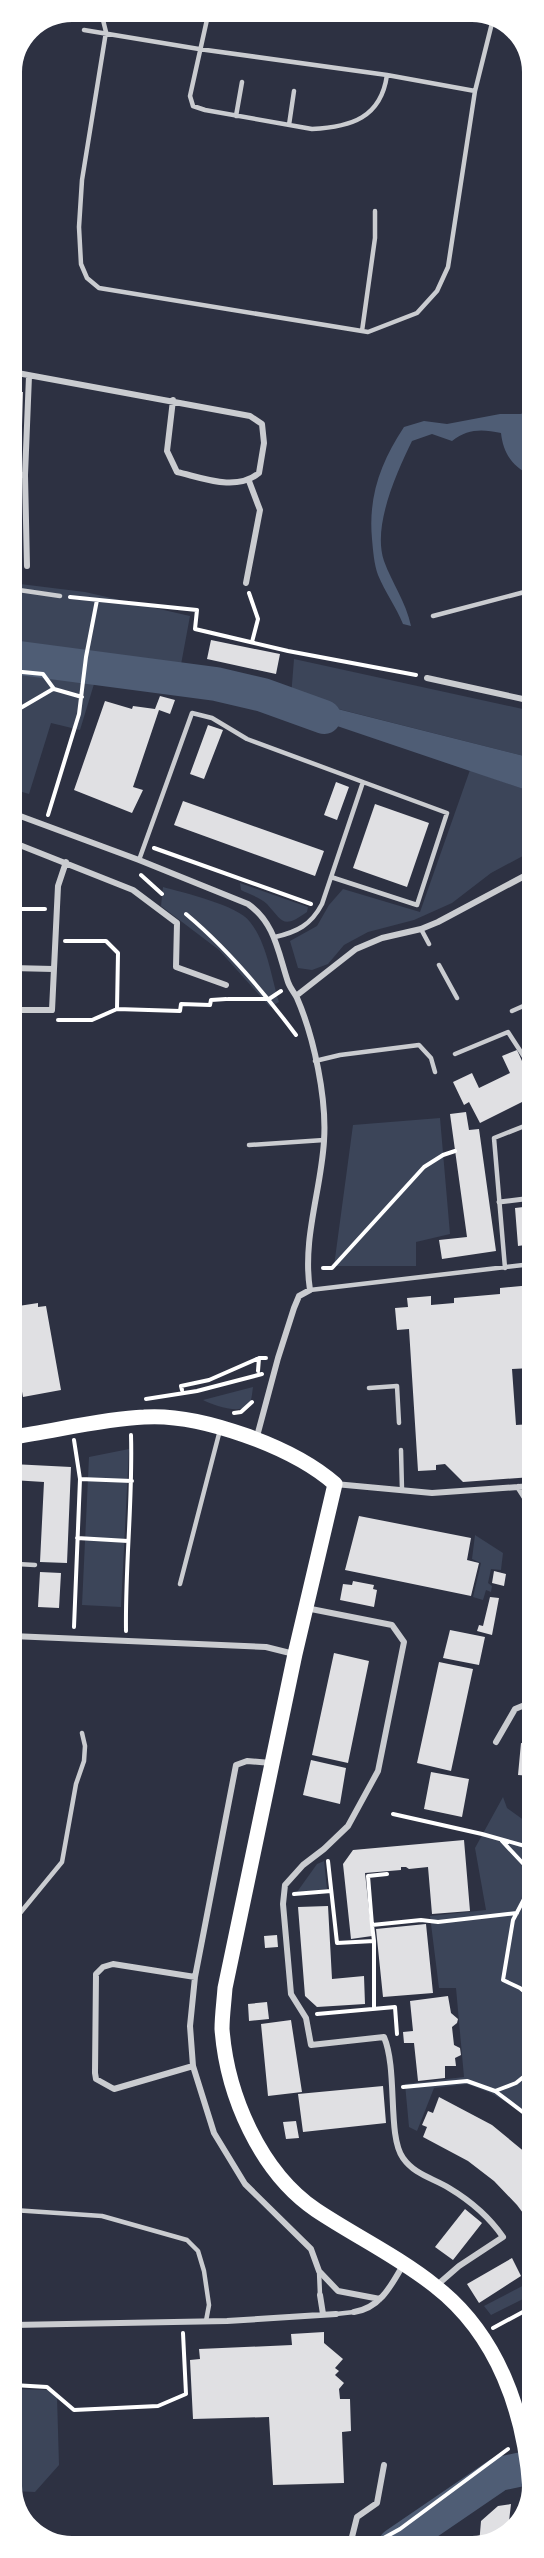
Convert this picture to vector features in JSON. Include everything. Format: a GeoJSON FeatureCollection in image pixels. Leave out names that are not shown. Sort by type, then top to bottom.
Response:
{"type":"FeatureCollection","features":[{"type":"Feature","properties":{"kind":"main road"},"geometry":{"type":"LineString","coordinates":[[23,1435],[144,1417],[174,1418],[221,1427],[256,1440],[319,1469],[335,1484],[271,1763],[225,1988],[222,2028],[228,2067],[252,2133],[282,2178],[314,2208],[436,2286],[476,2329],[504,2372],[522,2434]]}},
{"type":"Feature","properties":{"kind":"street"},"geometry":{"type":"LineString","coordinates":[[22,374],[173,400],[250,416],[262,424],[264,443],[259,473],[249,481],[231,484],[177,472],[166,451],[173,400]]}},
{"type":"Feature","properties":{"kind":"street"},"geometry":{"type":"LineString","coordinates":[[27,566],[25,475],[29,376]]}},
{"type":"Feature","properties":{"kind":"street"},"geometry":{"type":"LineString","coordinates":[[246,584],[260,510],[249,481]]}},
{"type":"Feature","properties":{"kind":"street"},"geometry":{"type":"LineString","coordinates":[[427,678],[521,699]]}},
{"type":"Feature","properties":{"kind":"street"},"geometry":{"type":"LineString","coordinates":[[22,816],[248,904],[260,912],[275,937],[289,986],[296,996],[315,1058],[323,1110],[324,1140],[306,1255],[310,1290],[299,1296],[296,1302],[256,1440]]}},
{"type":"Feature","properties":{"kind":"street"},"geometry":{"type":"LineString","coordinates":[[22,846],[133,890],[177,923],[176,967],[226,985]]}},
{"type":"Feature","properties":{"kind":"street"},"geometry":{"type":"LineString","coordinates":[[22,1010],[52,1010],[58,886],[66,862]]}},
{"type":"Feature","properties":{"kind":"street"},"geometry":{"type":"LineString","coordinates":[[296,996],[356,949],[382,938],[421,929],[521,877]]}},
{"type":"Feature","properties":{"kind":"street"},"geometry":{"type":"LineString","coordinates":[[22,968],[53,969]]}},
{"type":"Feature","properties":{"kind":"street"},"geometry":{"type":"LineString","coordinates":[[500,1202],[521,1199]]}},
{"type":"Feature","properties":{"kind":"street"},"geometry":{"type":"LineString","coordinates":[[335,1484],[432,1493],[522,1487]]}},
{"type":"Feature","properties":{"kind":"street"},"geometry":{"type":"LineString","coordinates":[[518,1487],[522,1493]]}},
{"type":"Feature","properties":{"kind":"street"},"geometry":{"type":"LineString","coordinates":[[306,1608],[392,1625],[404,1642],[378,1771],[348,1826],[327,1847],[303,1865],[285,1885],[284,1895],[291,1994],[306,2018],[310,2045],[384,2037],[390,2051],[396,2139],[402,2157],[415,2172],[450,2188],[483,2214],[503,2237],[459,2266],[436,2286]]}},
{"type":"Feature","properties":{"kind":"street"},"geometry":{"type":"LineString","coordinates":[[23,1637],[266,1647],[295,1654]]}},
{"type":"Feature","properties":{"kind":"street"},"geometry":{"type":"LineString","coordinates":[[496,1742],[515,1709],[522,1706]]}},
{"type":"Feature","properties":{"kind":"street"},"geometry":{"type":"LineString","coordinates":[[271,1763],[247,1761],[236,1765],[195,1977],[190,2026],[193,2066],[208,2117],[224,2151],[245,2184],[311,2249],[319,2271],[338,2291],[380,2299]]}},
{"type":"Feature","properties":{"kind":"street"},"geometry":{"type":"LineString","coordinates":[[193,2066],[114,2089],[96,2079],[96,1974],[103,1967],[113,1964],[195,1977]]}},
{"type":"Feature","properties":{"kind":"street"},"geometry":{"type":"LineString","coordinates":[[354,2312],[365,2310],[380,2299],[404,2264]]}},
{"type":"Feature","properties":{"kind":"street"},"geometry":{"type":"LineString","coordinates":[[320,2295],[323,2314]]}},
{"type":"Feature","properties":{"kind":"street"},"geometry":{"type":"LineString","coordinates":[[23,2325],[183,2322],[336,2314]]}},
{"type":"Feature","properties":{"kind":"street"},"geometry":{"type":"LineString","coordinates":[[353,2535],[357,2517],[377,2503],[384,2465]]}},
{"type":"Feature","properties":{"kind":"lane"},"geometry":{"type":"LineString","coordinates":[[103,22],[105,32],[80,195],[81,264],[87,278],[99,288],[368,332],[417,313],[437,291],[448,267],[475,91],[491,27]]}},
{"type":"Feature","properties":{"kind":"lane"},"geometry":{"type":"LineString","coordinates":[[206,22],[190,96],[193,106],[312,129],[324,128],[368,114],[384,93],[387,75]]}},
{"type":"Feature","properties":{"kind":"lane"},"geometry":{"type":"LineString","coordinates":[[84,30],[199,50],[387,75],[475,91]]}},
{"type":"Feature","properties":{"kind":"lane"},"geometry":{"type":"LineString","coordinates":[[236,116],[242,81]]}},
{"type":"Feature","properties":{"kind":"lane"},"geometry":{"type":"LineString","coordinates":[[289,125],[294,91]]}},
{"type":"Feature","properties":{"kind":"lane"},"geometry":{"type":"LineString","coordinates":[[362,331],[375,238],[375,211]]}},
{"type":"Feature","properties":{"kind":"lane"},"geometry":{"type":"LineString","coordinates":[[22,590],[60,596]]}},
{"type":"Feature","properties":{"kind":"lane"},"geometry":{"type":"LineString","coordinates":[[433,616],[521,593]]}},
{"type":"Feature","properties":{"kind":"lane"},"geometry":{"type":"LineString","coordinates":[[139,860],[192,713],[212,718],[247,739],[447,813],[417,905],[331,877]]}},
{"type":"Feature","properties":{"kind":"lane"},"geometry":{"type":"LineString","coordinates":[[275,937],[304,928],[313,920],[320,908],[363,782]]}},
{"type":"Feature","properties":{"kind":"lane"},"geometry":{"type":"LineString","coordinates":[[421,929],[429,944]]}},
{"type":"Feature","properties":{"kind":"lane"},"geometry":{"type":"LineString","coordinates":[[440,964],[457,998]]}},
{"type":"Feature","properties":{"kind":"lane"},"geometry":{"type":"LineString","coordinates":[[512,1011],[521,1007]]}},
{"type":"Feature","properties":{"kind":"lane"},"geometry":{"type":"LineString","coordinates":[[455,1054],[508,1032],[521,1053]]}},
{"type":"Feature","properties":{"kind":"lane"},"geometry":{"type":"LineString","coordinates":[[315,1058],[419,1045],[431,1058],[435,1072]]}},
{"type":"Feature","properties":{"kind":"lane"},"geometry":{"type":"LineString","coordinates":[[506,1268],[494,1138],[521,1127]]}},
{"type":"Feature","properties":{"kind":"lane"},"geometry":{"type":"LineString","coordinates":[[249,1145],[324,1140]]}},
{"type":"Feature","properties":{"kind":"lane"},"geometry":{"type":"LineString","coordinates":[[310,1290],[521,1266]]}},
{"type":"Feature","properties":{"kind":"lane"},"geometry":{"type":"LineString","coordinates":[[369,1388],[397,1386],[399,1423]]}},
{"type":"Feature","properties":{"kind":"lane"},"geometry":{"type":"LineString","coordinates":[[180,1584],[221,1427]]}},
{"type":"Feature","properties":{"kind":"lane"},"geometry":{"type":"LineString","coordinates":[[401,1450],[402,1490]]}},
{"type":"Feature","properties":{"kind":"lane"},"geometry":{"type":"LineString","coordinates":[[23,1564],[35,1565]]}},
{"type":"Feature","properties":{"kind":"lane"},"geometry":{"type":"LineString","coordinates":[[23,1910],[62,1862],[76,1784],[84,1761],[85,1746],[82,1733]]}},
{"type":"Feature","properties":{"kind":"lane"},"geometry":{"type":"LineString","coordinates":[[23,2211],[102,2216],[187,2240],[198,2252],[204,2271],[209,2305],[206,2321]]}},
{"type":"Feature","properties":{"kind":"lane"},"geometry":{"type":"LineString","coordinates":[[319,2271],[320,2295]]}},
{"type":"Feature","properties":{"kind":"lane"},"geometry":{"type":"LineString","coordinates":[[336,2314],[354,2312]]}},
{"type":"Feature","properties":{"kind":"path"},"geometry":{"type":"LineString","coordinates":[[246,584],[258,619],[252,642]]}},
{"type":"Feature","properties":{"kind":"path"},"geometry":{"type":"LineString","coordinates":[[60,596],[197,610],[195,629],[427,678]]}},
{"type":"Feature","properties":{"kind":"path"},"geometry":{"type":"LineString","coordinates":[[45,824],[82,697],[86,657],[97,600]]}},
{"type":"Feature","properties":{"kind":"path"},"geometry":{"type":"LineString","coordinates":[[22,672],[43,674],[54,689],[82,697]]}},
{"type":"Feature","properties":{"kind":"path"},"geometry":{"type":"LineString","coordinates":[[22,707],[54,689]]}},
{"type":"Feature","properties":{"kind":"path"},"geometry":{"type":"LineString","coordinates":[[144,845],[320,908]]}},
{"type":"Feature","properties":{"kind":"path"},"geometry":{"type":"LineString","coordinates":[[116,852],[169,899]]}},
{"type":"Feature","properties":{"kind":"path"},"geometry":{"type":"LineString","coordinates":[[177,906],[212,935],[269,999],[315,1058]]}},
{"type":"Feature","properties":{"kind":"path"},"geometry":{"type":"LineString","coordinates":[[22,909],[56,909]]}},
{"type":"Feature","properties":{"kind":"path"},"geometry":{"type":"LineString","coordinates":[[55,941],[106,941],[118,952],[117,1009]]}},
{"type":"Feature","properties":{"kind":"path"},"geometry":{"type":"LineString","coordinates":[[226,985],[226,998]]}},
{"type":"Feature","properties":{"kind":"path"},"geometry":{"type":"LineString","coordinates":[[52,1010],[55,1020],[92,1020],[117,1009],[180,1011],[181,1004],[210,1005],[211,1000],[226,998],[269,999],[289,986]]}},
{"type":"Feature","properties":{"kind":"path"},"geometry":{"type":"LineString","coordinates":[[323,1268],[332,1268],[424,1167],[443,1155],[455,1151]]}},
{"type":"Feature","properties":{"kind":"path"},"geometry":{"type":"LineString","coordinates":[[258,1371],[259,1358]]}},
{"type":"Feature","properties":{"kind":"path"},"geometry":{"type":"LineString","coordinates":[[184,1403],[181,1386],[209,1380],[259,1358],[278,1358]]}},
{"type":"Feature","properties":{"kind":"path"},"geometry":{"type":"LineString","coordinates":[[183,1393],[275,1369]]}},
{"type":"Feature","properties":{"kind":"path"},"geometry":{"type":"LineString","coordinates":[[230,1413],[242,1413],[254,1399]]}},
{"type":"Feature","properties":{"kind":"path"},"geometry":{"type":"LineString","coordinates":[[127,1640],[128,1541],[132,1481],[130,1419]]}},
{"type":"Feature","properties":{"kind":"path"},"geometry":{"type":"LineString","coordinates":[[73,1428],[80,1479],[74,1639]]}},
{"type":"Feature","properties":{"kind":"path"},"geometry":{"type":"LineString","coordinates":[[80,1479],[132,1481]]}},
{"type":"Feature","properties":{"kind":"path"},"geometry":{"type":"LineString","coordinates":[[77,1538],[128,1541]]}},
{"type":"Feature","properties":{"kind":"path"},"geometry":{"type":"LineString","coordinates":[[393,1814],[522,1845]]}},
{"type":"Feature","properties":{"kind":"path"},"geometry":{"type":"LineString","coordinates":[[500,1840],[522,1862]]}},
{"type":"Feature","properties":{"kind":"path"},"geometry":{"type":"LineString","coordinates":[[327,1847],[337,1943],[374,1941]]}},
{"type":"Feature","properties":{"kind":"path"},"geometry":{"type":"LineString","coordinates":[[374,2007],[374,1941],[368,1876],[387,1874]]}},
{"type":"Feature","properties":{"kind":"path"},"geometry":{"type":"LineString","coordinates":[[284,1895],[331,1891]]}},
{"type":"Feature","properties":{"kind":"path"},"geometry":{"type":"LineString","coordinates":[[522,1904],[507,1944],[503,1980],[522,1989]]}},
{"type":"Feature","properties":{"kind":"path"},"geometry":{"type":"LineString","coordinates":[[372,1925],[422,1920],[438,1922],[517,1913]]}},
{"type":"Feature","properties":{"kind":"path"},"geometry":{"type":"LineString","coordinates":[[495,2091],[522,2078]]}},
{"type":"Feature","properties":{"kind":"path"},"geometry":{"type":"LineString","coordinates":[[393,2088],[467,2081],[495,2091],[522,2111]]}},
{"type":"Feature","properties":{"kind":"path"},"geometry":{"type":"LineString","coordinates":[[490,2330],[522,2313]]}},
{"type":"Feature","properties":{"kind":"path"},"geometry":{"type":"LineString","coordinates":[[23,2386],[47,2387],[74,2410],[158,2406],[186,2394],[183,2322]]}},
{"type":"Feature","properties":{"kind":"path"},"geometry":{"type":"LineString","coordinates":[[390,2535],[493,2461]]}},
{"type":"Feature","properties":{"kind":"shaded area"},"geometry":{"type":"Polygon","coordinates":[[[500,414],[521,414],[521,469],[506,453],[501,433],[475,431],[452,441],[432,434],[412,441],[393,483],[381,532],[384,561],[406,609],[411,626],[403,624],[377,571],[371,523],[378,480],[396,440],[404,427],[424,421],[447,424],[500,414]]]}},
{"type":"Feature","properties":{"kind":"shaded area"},"geometry":{"type":"Polygon","coordinates":[[[22,584],[85,592],[190,616],[180,670],[285,691],[274,713],[207,693],[180,695],[94,684],[80,730],[51,723],[29,794],[22,792],[22,584]]]}},
{"type":"Feature","properties":{"kind":"shaded area"},"geometry":{"type":"Polygon","coordinates":[[[294,659],[521,709],[521,755],[291,697],[294,659]]]}},
{"type":"Feature","properties":{"kind":"shaded area"},"geometry":{"type":"Polygon","coordinates":[[[282,695],[521,755],[521,788],[278,706],[282,695]]]}},
{"type":"Feature","properties":{"kind":"shaded area"},"geometry":{"type":"Polygon","coordinates":[[[470,770],[521,788],[521,857],[491,873],[452,903],[414,920],[368,932],[344,945],[328,964],[312,970],[298,968],[290,941],[317,926],[329,905],[343,889],[420,912],[470,770]]]}},
{"type":"Feature","properties":{"kind":"shaded area"},"geometry":{"type":"Polygon","coordinates":[[[240,883],[308,907],[307,912],[288,922],[284,921],[264,902],[241,890],[240,883]]]}},
{"type":"Feature","properties":{"kind":"shaded area"},"geometry":{"type":"Polygon","coordinates":[[[163,887],[223,905],[244,916],[261,940],[279,1002],[270,1007],[219,950],[161,906],[163,887]]]}},
{"type":"Feature","properties":{"kind":"shaded area"},"geometry":{"type":"Polygon","coordinates":[[[440,1118],[450,1234],[416,1242],[416,1266],[334,1266],[353,1125],[440,1118]]]}},
{"type":"Feature","properties":{"kind":"shaded area"},"geometry":{"type":"Polygon","coordinates":[[[253,1387],[250,1403],[243,1408],[225,1408],[203,1400],[253,1387]]]}},
{"type":"Feature","properties":{"kind":"shaded area"},"geometry":{"type":"Polygon","coordinates":[[[129,1449],[121,1607],[82,1605],[89,1457],[129,1449]]]}},
{"type":"Feature","properties":{"kind":"shaded area"},"geometry":{"type":"Polygon","coordinates":[[[475,1535],[503,1553],[501,1570],[491,1569],[488,1583],[492,1586],[491,1592],[486,1590],[483,1600],[473,1597],[481,1563],[472,1559],[475,1535]]]}},
{"type":"Feature","properties":{"kind":"shaded area"},"geometry":{"type":"Polygon","coordinates":[[[503,1797],[507,1808],[522,1819],[522,2112],[491,2093],[467,2084],[434,2088],[417,2131],[409,2127],[405,2084],[464,2077],[456,1988],[439,1988],[430,1916],[486,1910],[475,1848],[503,1797]]]}},
{"type":"Feature","properties":{"kind":"shaded area"},"geometry":{"type":"Polygon","coordinates":[[[324,1861],[327,1889],[297,1892],[317,1864],[324,1861]]]}},
{"type":"Feature","properties":{"kind":"shaded area"},"geometry":{"type":"Polygon","coordinates":[[[522,2286],[522,2300],[491,2315],[484,2306],[522,2286]]]}},
{"type":"Feature","properties":{"kind":"shaded area"},"geometry":{"type":"Polygon","coordinates":[[[23,2389],[48,2390],[57,2397],[59,2465],[35,2492],[23,2491],[23,2389]]]}},
{"type":"Feature","properties":{"kind":"building"},"geometry":{"type":"Polygon","coordinates":[[[211,640],[280,654],[276,674],[207,659],[211,640]]]}},
{"type":"Feature","properties":{"kind":"building"},"geometry":{"type":"Polygon","coordinates":[[[160,696],[175,700],[170,714],[159,710],[133,787],[143,790],[132,813],[74,790],[105,701],[132,709],[133,706],[155,709],[160,696]]]}},
{"type":"Feature","properties":{"kind":"building"},"geometry":{"type":"Polygon","coordinates":[[[208,725],[223,730],[204,779],[190,774],[208,725]]]}},
{"type":"Feature","properties":{"kind":"building"},"geometry":{"type":"Polygon","coordinates":[[[336,782],[349,787],[337,820],[324,815],[336,782]]]}},
{"type":"Feature","properties":{"kind":"building"},"geometry":{"type":"Polygon","coordinates":[[[183,801],[324,851],[315,876],[174,825],[183,801]]]}},
{"type":"Feature","properties":{"kind":"building"},"geometry":{"type":"Polygon","coordinates":[[[375,804],[429,823],[407,887],[353,868],[375,804]]]}},
{"type":"Feature","properties":{"kind":"building"},"geometry":{"type":"Polygon","coordinates":[[[517,1050],[521,1060],[521,1102],[480,1123],[469,1102],[464,1105],[453,1082],[472,1073],[479,1088],[510,1073],[502,1056],[517,1050]]]}},
{"type":"Feature","properties":{"kind":"building"},"geometry":{"type":"Polygon","coordinates":[[[466,1112],[469,1130],[479,1129],[496,1251],[442,1259],[439,1240],[467,1237],[450,1114],[466,1112]]]}},
{"type":"Feature","properties":{"kind":"building"},"geometry":{"type":"Polygon","coordinates":[[[521,1207],[521,1246],[518,1246],[515,1208],[521,1207]]]}},
{"type":"Feature","properties":{"kind":"building"},"geometry":{"type":"Polygon","coordinates":[[[522,1286],[522,1369],[512,1369],[516,1425],[522,1425],[522,1478],[463,1482],[445,1464],[436,1465],[436,1470],[418,1471],[409,1329],[397,1330],[395,1308],[408,1307],[407,1298],[431,1296],[431,1305],[454,1303],[454,1298],[500,1294],[500,1288],[522,1286]]]}},
{"type":"Feature","properties":{"kind":"building"},"geometry":{"type":"Polygon","coordinates":[[[38,1303],[38,1307],[46,1306],[61,1390],[23,1397],[23,1305],[38,1303]]]}},
{"type":"Feature","properties":{"kind":"building"},"geometry":{"type":"Polygon","coordinates":[[[23,1465],[71,1467],[67,1563],[40,1562],[44,1482],[23,1481],[23,1465]]]}},
{"type":"Feature","properties":{"kind":"building"},"geometry":{"type":"Polygon","coordinates":[[[359,1516],[471,1538],[467,1560],[479,1563],[471,1596],[345,1570],[359,1516]]]}},
{"type":"Feature","properties":{"kind":"building"},"geometry":{"type":"Polygon","coordinates":[[[494,1571],[506,1574],[504,1586],[492,1583],[494,1571]]]}},
{"type":"Feature","properties":{"kind":"building"},"geometry":{"type":"Polygon","coordinates":[[[40,1572],[61,1573],[59,1608],[38,1607],[40,1572]]]}},
{"type":"Feature","properties":{"kind":"building"},"geometry":{"type":"Polygon","coordinates":[[[353,1581],[374,1585],[373,1589],[377,1590],[374,1607],[340,1600],[343,1584],[352,1585],[353,1581]]]}},
{"type":"Feature","properties":{"kind":"building"},"geometry":{"type":"Polygon","coordinates":[[[490,1597],[499,1598],[492,1635],[477,1631],[479,1625],[483,1626],[490,1597]]]}},
{"type":"Feature","properties":{"kind":"building"},"geometry":{"type":"Polygon","coordinates":[[[450,1630],[485,1637],[479,1665],[443,1658],[450,1630]]]}},
{"type":"Feature","properties":{"kind":"building"},"geometry":{"type":"Polygon","coordinates":[[[334,1653],[369,1661],[348,1763],[312,1755],[334,1653]]]}},
{"type":"Feature","properties":{"kind":"building"},"geometry":{"type":"Polygon","coordinates":[[[439,1662],[473,1669],[451,1771],[417,1763],[439,1662]]]}},
{"type":"Feature","properties":{"kind":"building"},"geometry":{"type":"Polygon","coordinates":[[[521,1743],[522,1743],[522,1775],[518,1775],[521,1743]]]}},
{"type":"Feature","properties":{"kind":"building"},"geometry":{"type":"Polygon","coordinates":[[[311,1760],[346,1768],[340,1804],[303,1795],[311,1760]]]}},
{"type":"Feature","properties":{"kind":"building"},"geometry":{"type":"Polygon","coordinates":[[[431,1772],[469,1779],[462,1817],[424,1809],[431,1772]]]}},
{"type":"Feature","properties":{"kind":"building"},"geometry":{"type":"Polygon","coordinates":[[[464,1840],[470,1911],[432,1914],[428,1867],[409,1869],[401,1867],[401,1870],[365,1873],[372,1936],[351,1939],[343,1864],[353,1850],[464,1840]]]}},
{"type":"Feature","properties":{"kind":"building"},"geometry":{"type":"Polygon","coordinates":[[[328,1906],[332,1979],[364,1976],[365,2004],[317,2007],[305,1996],[298,1907],[328,1906]]]}},
{"type":"Feature","properties":{"kind":"building"},"geometry":{"type":"Polygon","coordinates":[[[426,1924],[433,1993],[383,1997],[376,1929],[426,1924]]]}},
{"type":"Feature","properties":{"kind":"building"},"geometry":{"type":"Polygon","coordinates":[[[277,1935],[278,1947],[265,1948],[264,1936],[277,1935]]]}},
{"type":"Feature","properties":{"kind":"building"},"geometry":{"type":"Polygon","coordinates":[[[448,1996],[451,2013],[458,2019],[452,2027],[454,2045],[460,2048],[461,2055],[455,2058],[456,2066],[445,2066],[445,2078],[418,2081],[414,2043],[404,2043],[403,2032],[413,2031],[410,2001],[448,1996]]]}},
{"type":"Feature","properties":{"kind":"building"},"geometry":{"type":"Polygon","coordinates":[[[267,2002],[269,2019],[249,2021],[248,2004],[267,2002]]]}},
{"type":"Feature","properties":{"kind":"building"},"geometry":{"type":"Polygon","coordinates":[[[291,2020],[302,2092],[268,2096],[261,2024],[291,2020]]]}},
{"type":"Feature","properties":{"kind":"building"},"geometry":{"type":"Polygon","coordinates":[[[383,2086],[386,2123],[303,2132],[298,2094],[383,2086]]]}},
{"type":"Feature","properties":{"kind":"building"},"geometry":{"type":"Polygon","coordinates":[[[439,2097],[492,2125],[522,2150],[522,2212],[494,2181],[468,2161],[423,2137],[427,2127],[422,2125],[428,2111],[433,2113],[439,2097]]]}},
{"type":"Feature","properties":{"kind":"building"},"geometry":{"type":"Polygon","coordinates":[[[296,2121],[299,2138],[286,2139],[283,2122],[296,2121]]]}},
{"type":"Feature","properties":{"kind":"building"},"geometry":{"type":"Polygon","coordinates":[[[465,2209],[482,2223],[453,2260],[435,2247],[465,2209]]]}},
{"type":"Feature","properties":{"kind":"building"},"geometry":{"type":"Polygon","coordinates":[[[512,2258],[521,2276],[479,2303],[467,2284],[512,2258]]]}},
{"type":"Feature","properties":{"kind":"building"},"geometry":{"type":"Polygon","coordinates":[[[324,2332],[324,2343],[343,2359],[335,2368],[339,2371],[335,2375],[344,2383],[339,2389],[340,2399],[350,2399],[351,2431],[342,2432],[344,2483],[273,2485],[269,2417],[193,2419],[190,2360],[200,2359],[199,2349],[292,2345],[291,2334],[324,2332]]]}},
{"type":"Feature","properties":{"kind":"building"},"geometry":{"type":"Polygon","coordinates":[[[511,2504],[509,2519],[497,2529],[480,2535],[481,2521],[498,2506],[511,2504]]]}},
{"type":"Feature","properties":{"kind":"waterway"},"geometry":{"type":"LineString","coordinates":[[22,658],[216,684],[263,695],[324,717]]}},
{"type":"Feature","properties":{"kind":"waterway"},"geometry":{"type":"LineString","coordinates":[[410,2535],[499,2474],[522,2469]]}}]}
